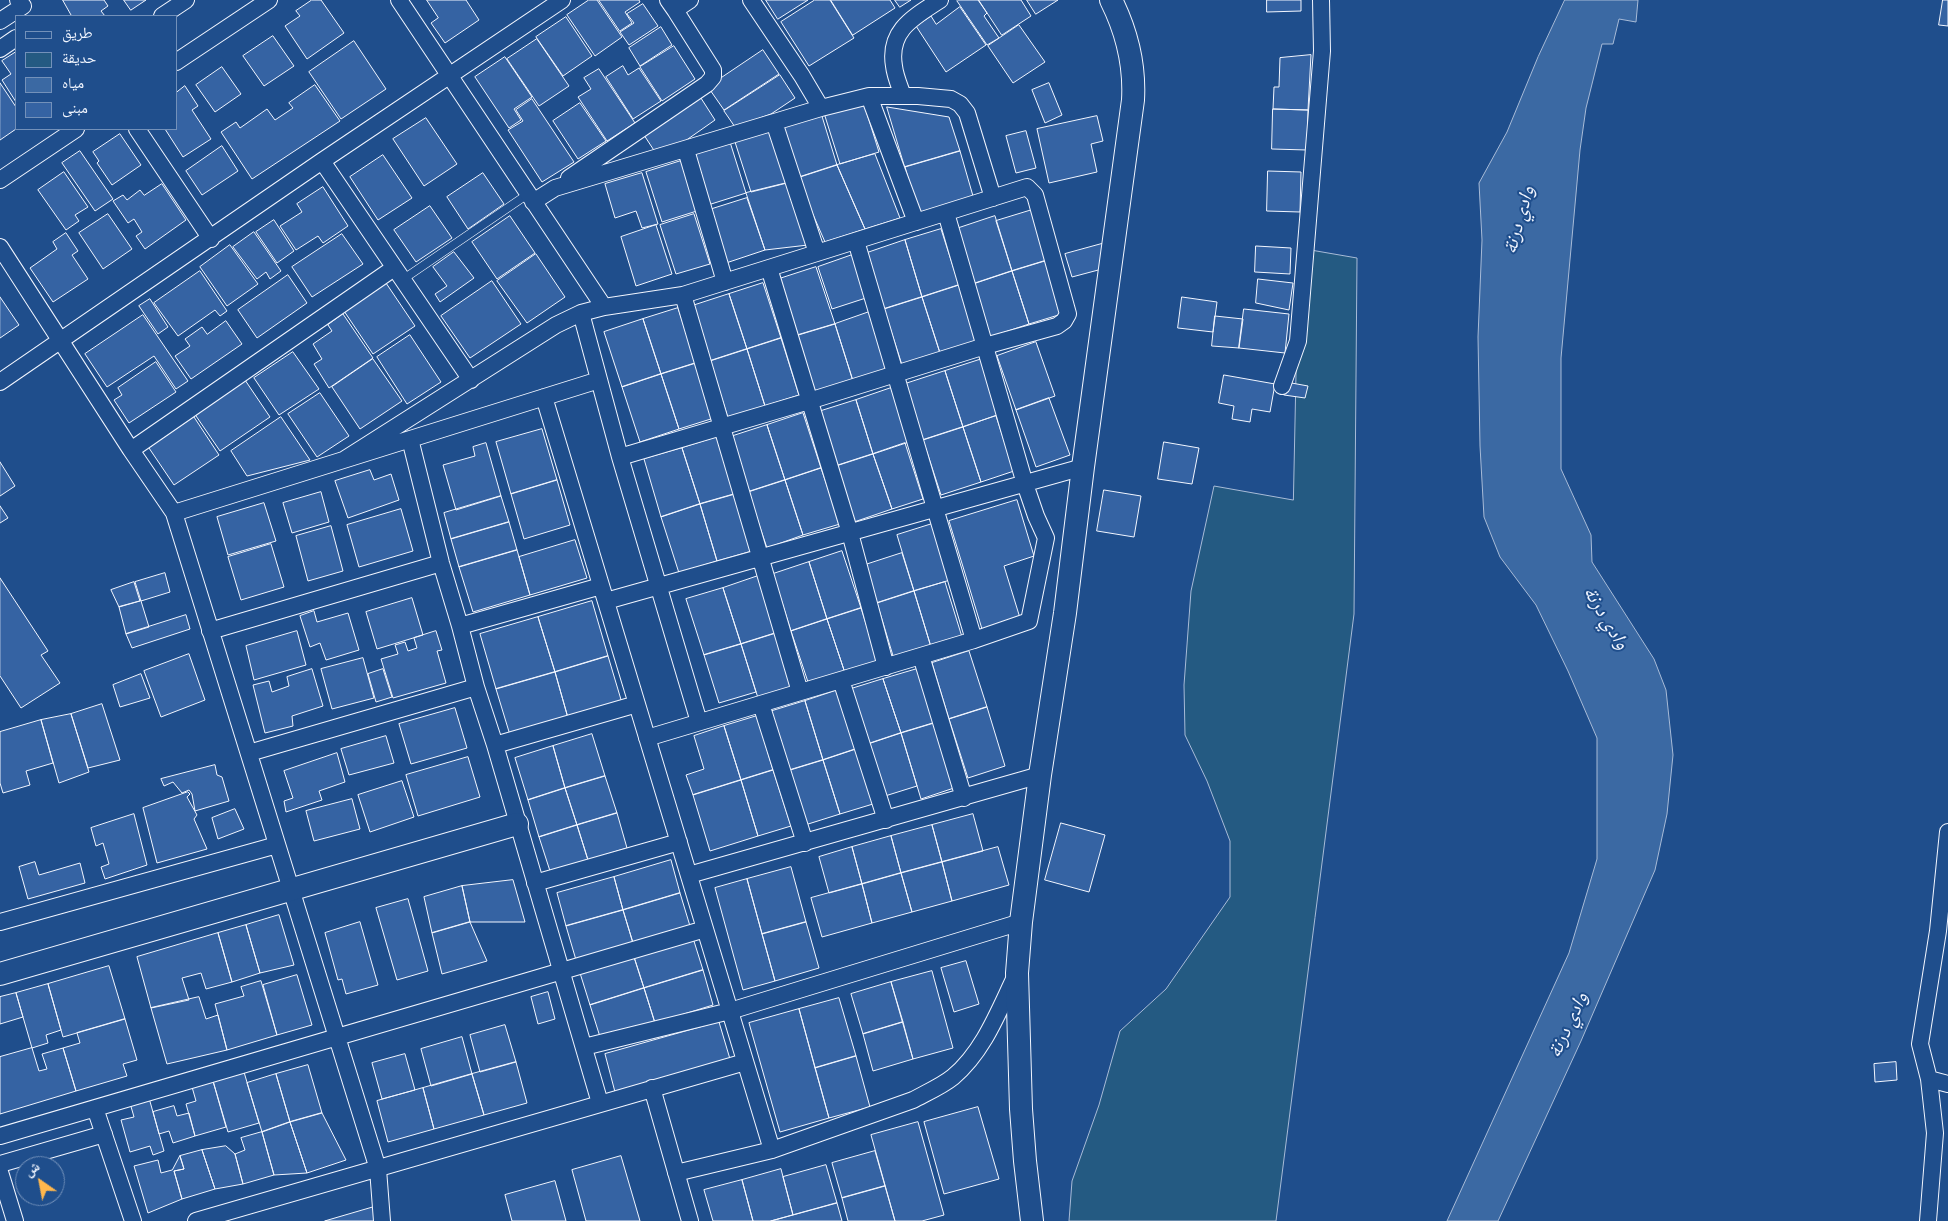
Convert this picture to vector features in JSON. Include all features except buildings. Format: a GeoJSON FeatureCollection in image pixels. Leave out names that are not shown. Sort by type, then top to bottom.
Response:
{"type":"FeatureCollection","features":[{"type":"Feature","properties":{"kind":"street"},"geometry":{"type":"LineString","coordinates":[[164,15],[186,0]]}},
{"type":"Feature","properties":{"kind":"street"},"geometry":{"type":"LineString","coordinates":[[178,61],[269,0]]}},
{"type":"Feature","properties":{"kind":"street"},"geometry":{"type":"LineString","coordinates":[[399,0],[604,307]]}},
{"type":"Feature","properties":{"kind":"street"},"geometry":{"type":"LineString","coordinates":[[0,382],[322,161],[562,0]]}},
{"type":"Feature","properties":{"kind":"street"},"geometry":{"type":"LineString","coordinates":[[555,188],[700,89],[713,77],[713,70],[672,5],[690,0]]}},
{"type":"Feature","properties":{"kind":"street"},"geometry":{"type":"LineString","coordinates":[[751,0],[821,108]]}},
{"type":"Feature","properties":{"kind":"street"},"geometry":{"type":"LineString","coordinates":[[903,96],[894,66],[894,42],[905,25],[940,0]]}},
{"type":"Feature","properties":{"kind":"street"},"geometry":{"type":"LineString","coordinates":[[1032,1221],[1021,1109],[1017,973],[1021,922],[1040,775],[1065,613],[1133,100],[1134,80],[1132,61],[1118,14],[1111,0]]}},
{"type":"Feature","properties":{"kind":"street"},"geometry":{"type":"LineString","coordinates":[[1282,386],[1298,342],[1322,51],[1321,0]]}},
{"type":"Feature","properties":{"kind":"street"},"geometry":{"type":"LineString","coordinates":[[0,21],[25,5]]}},
{"type":"Feature","properties":{"kind":"street"},"geometry":{"type":"LineString","coordinates":[[0,49],[15,39]]}},
{"type":"Feature","properties":{"kind":"street"},"geometry":{"type":"LineString","coordinates":[[530,198],[555,188],[774,122],[869,96],[951,99],[960,104],[967,113],[993,198]]}},
{"type":"Feature","properties":{"kind":"street"},"geometry":{"type":"LineString","coordinates":[[869,96],[916,222]]}},
{"type":"Feature","properties":{"kind":"street"},"geometry":{"type":"LineString","coordinates":[[774,122],[817,253]]}},
{"type":"Feature","properties":{"kind":"street"},"geometry":{"type":"LineString","coordinates":[[0,180],[75,130]]}},
{"type":"Feature","properties":{"kind":"street"},"geometry":{"type":"LineString","coordinates":[[138,130],[211,239]]}},
{"type":"Feature","properties":{"kind":"street"},"geometry":{"type":"LineString","coordinates":[[686,150],[725,282]]}},
{"type":"Feature","properties":{"kind":"street"},"geometry":{"type":"LineString","coordinates":[[322,161],[471,380]]}},
{"type":"Feature","properties":{"kind":"street"},"geometry":{"type":"LineString","coordinates":[[345,459],[556,325],[581,313],[604,307],[683,295],[1027,187],[1035,195],[1068,314],[1064,321],[1057,326],[985,346],[810,401],[620,457]]}},
{"type":"Feature","properties":{"kind":"street"},"geometry":{"type":"LineString","coordinates":[[648,738],[974,640],[1029,620],[1046,538],[1025,484],[946,213]]}},
{"type":"Feature","properties":{"kind":"street"},"geometry":{"type":"LineString","coordinates":[[856,241],[974,640]]}},
{"type":"Feature","properties":{"kind":"street"},"geometry":{"type":"LineString","coordinates":[[0,247],[174,513],[378,1169],[382,1221]]}},
{"type":"Feature","properties":{"kind":"street"},"geometry":{"type":"LineString","coordinates":[[769,268],[850,533],[886,667]]}},
{"type":"Feature","properties":{"kind":"street"},"geometry":{"type":"LineString","coordinates":[[131,450],[398,274]]}},
{"type":"Feature","properties":{"kind":"street"},"geometry":{"type":"LineString","coordinates":[[683,295],[800,692]]}},
{"type":"Feature","properties":{"kind":"street"},"geometry":{"type":"LineString","coordinates":[[581,313],[620,457],[699,722]]}},
{"type":"Feature","properties":{"kind":"street"},"geometry":{"type":"LineString","coordinates":[[174,513],[599,380]]}},
{"type":"Feature","properties":{"kind":"street"},"geometry":{"type":"LineString","coordinates":[[544,397],[772,1150]]}},
{"type":"Feature","properties":{"kind":"street"},"geometry":{"type":"LineString","coordinates":[[410,439],[441,563],[476,686],[600,1103]]}},
{"type":"Feature","properties":{"kind":"street"},"geometry":{"type":"LineString","coordinates":[[606,601],[1083,467]]}},
{"type":"Feature","properties":{"kind":"street"},"geometry":{"type":"LineString","coordinates":[[210,631],[441,563]]}},
{"type":"Feature","properties":{"kind":"street"},"geometry":{"type":"LineString","coordinates":[[460,626],[601,586]]}},
{"type":"Feature","properties":{"kind":"street"},"geometry":{"type":"LineString","coordinates":[[921,656],[964,798]]}},
{"type":"Feature","properties":{"kind":"street"},"geometry":{"type":"LineString","coordinates":[[841,680],[886,820]]}},
{"type":"Feature","properties":{"kind":"street"},"geometry":{"type":"LineString","coordinates":[[248,753],[476,686]]}},
{"type":"Feature","properties":{"kind":"street"},"geometry":{"type":"LineString","coordinates":[[495,745],[637,704]]}},
{"type":"Feature","properties":{"kind":"street"},"geometry":{"type":"LineString","coordinates":[[760,704],[805,843]]}},
{"type":"Feature","properties":{"kind":"street"},"geometry":{"type":"LineString","coordinates":[[689,875],[1040,775]]}},
{"type":"Feature","properties":{"kind":"street"},"geometry":{"type":"LineString","coordinates":[[0,974],[517,824]]}},
{"type":"Feature","properties":{"kind":"street"},"geometry":{"type":"LineString","coordinates":[[1928,1221],[1935,1133],[1929,1080],[1920,1044],[1943,932],[1948,833]]}},
{"type":"Feature","properties":{"kind":"street"},"geometry":{"type":"LineString","coordinates":[[535,883],[679,842]]}},
{"type":"Feature","properties":{"kind":"street"},"geometry":{"type":"LineString","coordinates":[[0,922],[277,845]]}},
{"type":"Feature","properties":{"kind":"street"},"geometry":{"type":"LineString","coordinates":[[584,1047],[730,1011],[1021,922]]}},
{"type":"Feature","properties":{"kind":"street"},"geometry":{"type":"LineString","coordinates":[[0,1136],[705,929]]}},
{"type":"Feature","properties":{"kind":"street"},"geometry":{"type":"LineString","coordinates":[[676,1173],[772,1150],[913,1100],[953,1077],[972,1057],[994,1022],[1017,973]]}},
{"type":"Feature","properties":{"kind":"street"},"geometry":{"type":"LineString","coordinates":[[196,1221],[745,1062]]}},
{"type":"Feature","properties":{"kind":"street"},"geometry":{"type":"LineString","coordinates":[[1929,1080],[1948,1084]]}},
{"type":"Feature","properties":{"kind":"street"},"geometry":{"type":"LineString","coordinates":[[652,1088],[690,1221]]}},
{"type":"Feature","properties":{"kind":"street"},"geometry":{"type":"LineString","coordinates":[[96,1108],[133,1221]]}},
{"type":"Feature","properties":{"kind":"street"},"geometry":{"type":"LineString","coordinates":[[0,1164],[104,1134]]}},
{"type":"Feature","properties":{"kind":"street"},"geometry":{"type":"LineString","coordinates":[[0,1172],[15,1221]]}},
{"type":"Feature","properties":{"kind":"lane"},"geometry":{"type":"LineString","coordinates":[[398,274],[530,198]]}},
{"type":"Feature","properties":{"kind":"green space"},"geometry":{"type":"Polygon","coordinates":[[[1299,248],[1357,258],[1354,614],[1276,1221],[1069,1221],[1072,1181],[1099,1105],[1120,1031],[1166,989],[1230,897],[1230,841],[1207,781],[1185,735],[1184,685],[1191,591],[1214,486],[1293,500],[1299,248]]]}},
{"type":"Feature","properties":{"kind":"water","name":"وادي درنة"},"geometry":{"type":"Polygon","coordinates":[[[1565,0],[1638,0],[1636,22],[1619,19],[1613,44],[1602,44],[1586,108],[1580,150],[1561,358],[1561,469],[1591,535],[1592,562],[1654,659],[1666,690],[1673,755],[1667,814],[1655,870],[1581,1041],[1498,1221],[1447,1221],[1569,953],[1597,859],[1597,738],[1568,671],[1536,605],[1500,557],[1484,517],[1480,446],[1478,337],[1482,240],[1479,183],[1507,132],[1538,57],[1565,0]]]}}]}
